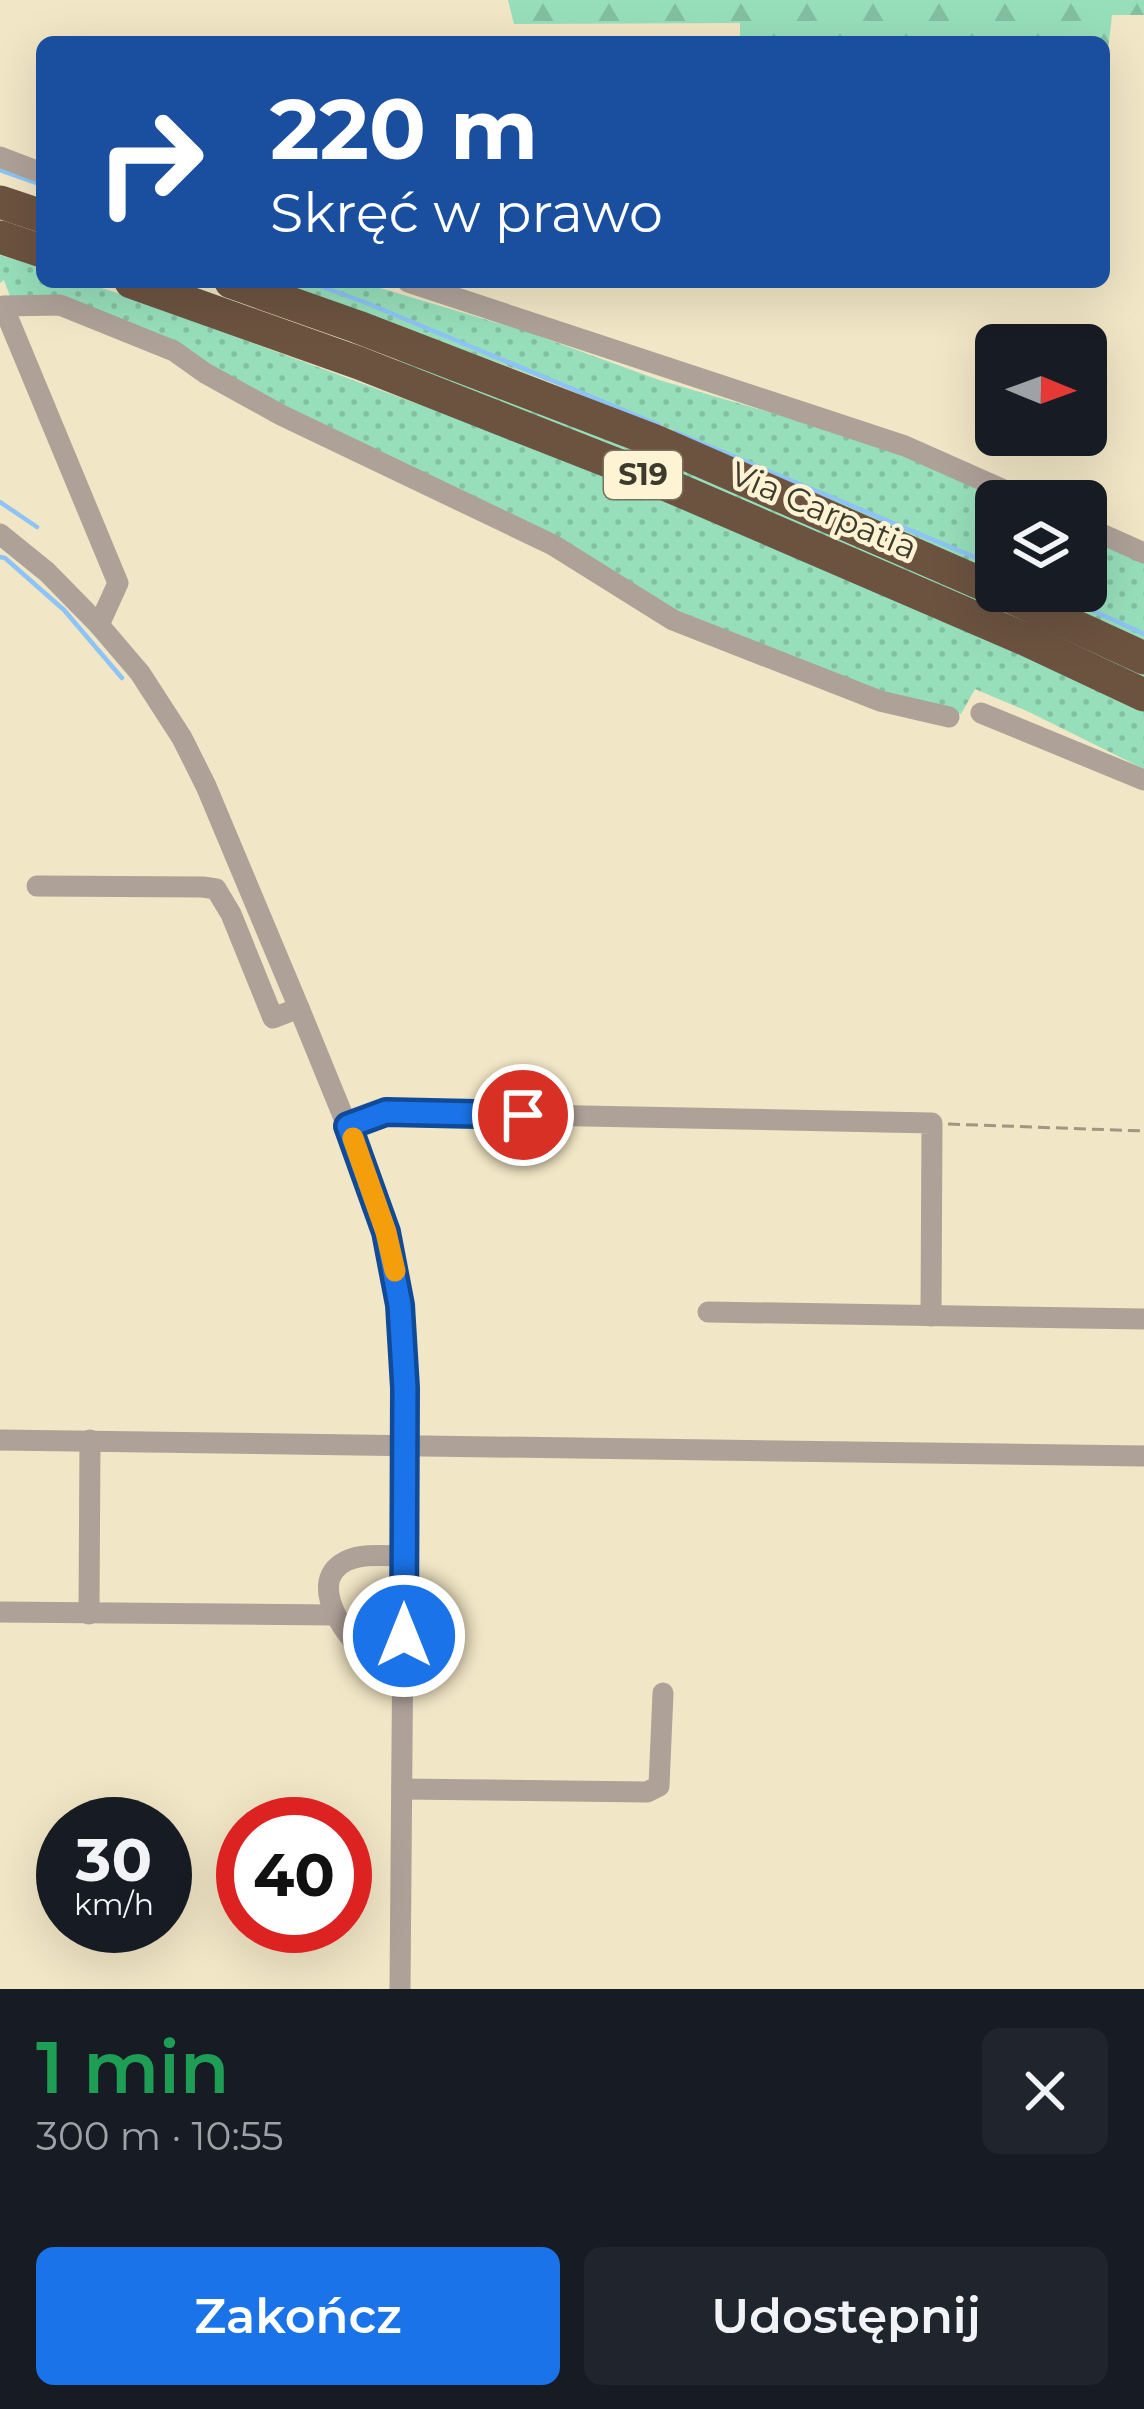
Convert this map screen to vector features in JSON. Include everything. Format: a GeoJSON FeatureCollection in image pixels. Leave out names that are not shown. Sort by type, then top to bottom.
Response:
{"type":"FeatureCollection","features":[{"type":"Feature","properties":{"kind":"highway"},"geometry":{"type":"LineString","coordinates":[[0,202],[36,214]]}},
{"type":"Feature","properties":{"kind":"highway"},"geometry":{"type":"LineString","coordinates":[[0,237],[36,249]]}},
{"type":"Feature","properties":{"kind":"highway","name":"Via Carpatia"},"geometry":{"type":"LineString","coordinates":[[148,288],[358,362],[646,476],[1144,695]]}},
{"type":"Feature","properties":{"kind":"highway","name":"Via Carpatia"},"geometry":{"type":"LineString","coordinates":[[248,288],[660,443],[975,580]]}},
{"type":"Feature","properties":{"kind":"highway","name":"Via Carpatia"},"geometry":{"type":"LineString","coordinates":[[1045,612],[1144,658]]}},
{"type":"Feature","properties":{"kind":"street"},"geometry":{"type":"LineString","coordinates":[[0,157],[36,171]]}},
{"type":"Feature","properties":{"kind":"street"},"geometry":{"type":"LineString","coordinates":[[426,288],[905,446],[982,480]]}},
{"type":"Feature","properties":{"kind":"street"},"geometry":{"type":"LineString","coordinates":[[99,626],[118,583],[3,306],[60,304],[175,351],[281,415],[553,545],[674,620],[880,701],[949,718]]}},
{"type":"Feature","properties":{"kind":"street"},"geometry":{"type":"LineString","coordinates":[[0,534],[47,572],[99,626],[140,673],[182,738],[348,1126],[386,1232],[403,1330],[400,1989]]}},
{"type":"Feature","properties":{"kind":"street"},"geometry":{"type":"LineString","coordinates":[[1107,537],[1144,554]]}},
{"type":"Feature","properties":{"kind":"street"},"geometry":{"type":"LineString","coordinates":[[981,713],[1144,780]]}},
{"type":"Feature","properties":{"kind":"street"},"geometry":{"type":"LineString","coordinates":[[38,886],[216,889],[231,914],[273,1018],[299,1008]]}},
{"type":"Feature","properties":{"kind":"street"},"geometry":{"type":"LineString","coordinates":[[348,1126],[386,1112],[932,1123],[931,1316]]}},
{"type":"Feature","properties":{"kind":"street"},"geometry":{"type":"LineString","coordinates":[[708,1312],[1144,1319]]}},
{"type":"Feature","properties":{"kind":"street"},"geometry":{"type":"LineString","coordinates":[[0,1440],[1144,1456]]}},
{"type":"Feature","properties":{"kind":"street"},"geometry":{"type":"LineString","coordinates":[[89,1614],[90,1440]]}},
{"type":"Feature","properties":{"kind":"street"},"geometry":{"type":"LineString","coordinates":[[403,1676],[386,1672],[350,1637],[334,1615],[329,1595],[339,1565],[369,1556],[404,1556]]}},
{"type":"Feature","properties":{"kind":"street"},"geometry":{"type":"LineString","coordinates":[[0,1612],[334,1615]]}},
{"type":"Feature","properties":{"kind":"street"},"geometry":{"type":"LineString","coordinates":[[402,1789],[647,1792],[659,1786],[663,1693]]}},
{"type":"Feature","properties":{"kind":"path"},"geometry":{"type":"LineString","coordinates":[[932,1123],[1144,1131]]}},
{"type":"Feature","properties":{"kind":"green space"},"geometry":{"type":"Polygon","coordinates":[[[508,0],[1144,0],[1144,15],[1112,15],[1110,36],[740,36],[740,23],[514,24],[508,0]]]}},
{"type":"Feature","properties":{"kind":"green space"},"geometry":{"type":"Polygon","coordinates":[[[0,255],[36,266],[36,288],[102,288],[564,458],[1118,697],[1144,711],[1144,769],[975,689],[961,714],[893,701],[673,613],[192,357],[10,296],[4,280],[0,283],[0,255]]]}},
{"type":"Feature","properties":{"kind":"green space"},"geometry":{"type":"Polygon","coordinates":[[[297,288],[380,288],[796,420],[975,484],[975,565],[638,415],[297,288]]]}},
{"type":"Feature","properties":{"kind":"green space"},"geometry":{"type":"Polygon","coordinates":[[[400,356],[654,454],[975,597],[975,608],[396,364],[400,356]]]}},
{"type":"Feature","properties":{"kind":"green space"},"geometry":{"type":"Polygon","coordinates":[[[1107,543],[1144,561],[1144,640],[1082,612],[1107,612],[1107,543]]]}},
{"type":"Feature","properties":{"kind":"green space"},"geometry":{"type":"Polygon","coordinates":[[[985,612],[1009,612],[1144,672],[1144,679],[985,612]]]}},
{"type":"Feature","properties":{"kind":"waterway"},"geometry":{"type":"LineString","coordinates":[[0,170],[36,183]]}},
{"type":"Feature","properties":{"kind":"waterway"},"geometry":{"type":"LineString","coordinates":[[326,288],[659,425]]}},
{"type":"Feature","properties":{"kind":"waterway"},"geometry":{"type":"LineString","coordinates":[[675,432],[975,557]]}},
{"type":"Feature","properties":{"kind":"waterway"},"geometry":{"type":"LineString","coordinates":[[0,502],[37,527]]}},
{"type":"Feature","properties":{"kind":"waterway"},"geometry":{"type":"LineString","coordinates":[[0,557],[64,610],[122,678]]}},
{"type":"Feature","properties":{"kind":"waterway"},"geometry":{"type":"LineString","coordinates":[[1096,612],[1144,634]]}},
{"type":"Feature","properties":{"kind":"slow traffic"},"geometry":{"type":"LineString","coordinates":[[353,1138],[395,1271]]}},
{"type":"Feature","properties":{"kind":"route"},"geometry":{"type":"LineString","coordinates":[[404,1636],[403,1330],[386,1232],[348,1126],[386,1112],[523,1115]]}}]}
